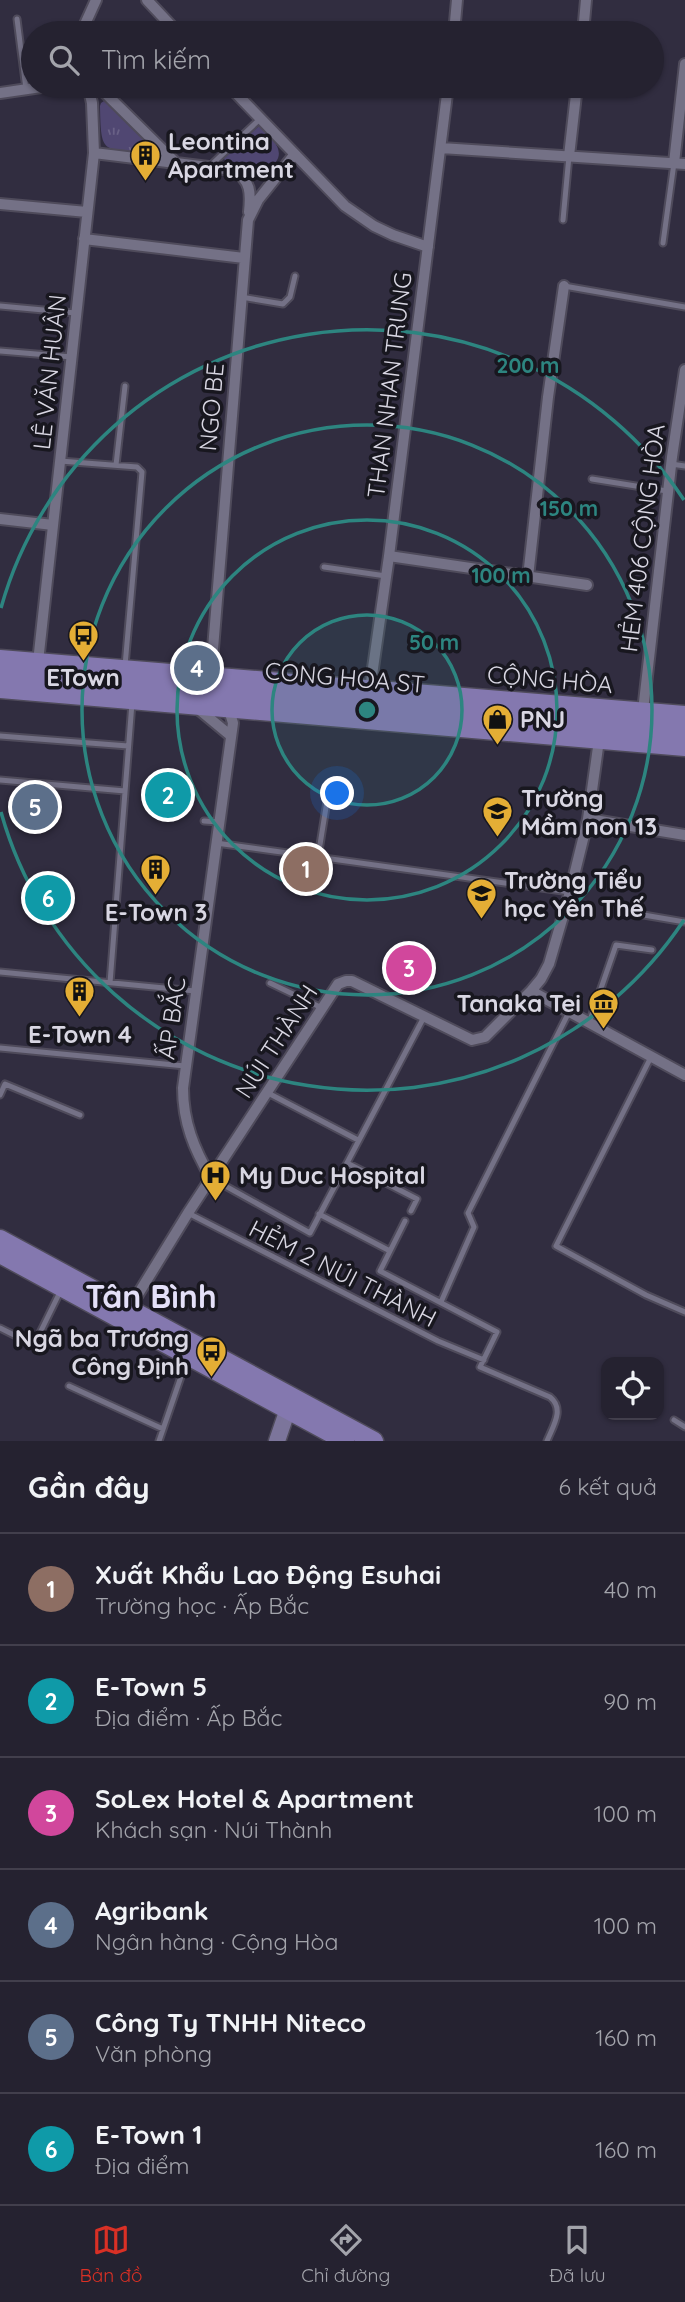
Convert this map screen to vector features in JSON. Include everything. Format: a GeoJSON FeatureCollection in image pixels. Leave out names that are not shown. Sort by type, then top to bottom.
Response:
{"type":"FeatureCollection","features":[{"type":"Feature","properties":{"kind":"main road"},"geometry":{"type":"LineString","coordinates":[[0,659],[125,670],[223,692]]}},
{"type":"Feature","properties":{"kind":"main road","name":"CONG HOA ST"},"geometry":{"type":"LineString","coordinates":[[0,674],[685,730]]}},
{"type":"Feature","properties":{"kind":"main road"},"geometry":{"type":"LineString","coordinates":[[0,689],[194,705],[223,692]]}},
{"type":"Feature","properties":{"kind":"main road","name":"CONG HOA ST"},"geometry":{"type":"LineString","coordinates":[[223,692],[370,689]]}},
{"type":"Feature","properties":{"kind":"main road","name":"CỘNG HÒA"},"geometry":{"type":"LineString","coordinates":[[370,689],[685,715]]}},
{"type":"Feature","properties":{"kind":"main road","name":"CONG HOA ST"},"geometry":{"type":"LineString","coordinates":[[223,692],[599,740],[685,747]]}},
{"type":"Feature","properties":{"kind":"main road"},"geometry":{"type":"LineString","coordinates":[[0,1239],[188,1356],[374,1441]]}},
{"type":"Feature","properties":{"kind":"main road"},"geometry":{"type":"LineString","coordinates":[[0,1254],[62,1287],[126,1315],[290,1404],[345,1441]]}},
{"type":"Feature","properties":{"kind":"street"},"geometry":{"type":"LineString","coordinates":[[86,21],[96,0]]}},
{"type":"Feature","properties":{"kind":"street"},"geometry":{"type":"LineString","coordinates":[[147,0],[167,21]]}},
{"type":"Feature","properties":{"kind":"street"},"geometry":{"type":"LineString","coordinates":[[455,21],[457,0]]}},
{"type":"Feature","properties":{"kind":"street"},"geometry":{"type":"LineString","coordinates":[[584,21],[586,0]]}},
{"type":"Feature","properties":{"kind":"street"},"geometry":{"type":"LineString","coordinates":[[441,148],[680,163],[685,64]]}},
{"type":"Feature","properties":{"kind":"street"},"geometry":{"type":"LineString","coordinates":[[0,93],[21,91]]}},
{"type":"Feature","properties":{"kind":"street","name":"LÊ VĂN HUÂN"},"geometry":{"type":"LineString","coordinates":[[38,662],[93,153],[90,98]]}},
{"type":"Feature","properties":{"kind":"street"},"geometry":{"type":"LineString","coordinates":[[110,98],[174,161]]}},
{"type":"Feature","properties":{"kind":"street"},"geometry":{"type":"LineString","coordinates":[[240,98],[336,198],[358,215],[393,235],[428,247]]}},
{"type":"Feature","properties":{"kind":"street","name":"THAN NHAN TRUNG"},"geometry":{"type":"LineString","coordinates":[[370,689],[447,98]]}},
{"type":"Feature","properties":{"kind":"street"},"geometry":{"type":"LineString","coordinates":[[569,156],[576,98]]}},
{"type":"Feature","properties":{"kind":"street"},"geometry":{"type":"LineString","coordinates":[[93,153],[279,174]]}},
{"type":"Feature","properties":{"kind":"street","name":"NGO BE"},"geometry":{"type":"LineString","coordinates":[[223,692],[212,661],[248,220],[258,200],[295,155]]}},
{"type":"Feature","properties":{"kind":"street"},"geometry":{"type":"LineString","coordinates":[[222,167],[247,181],[250,198],[248,220]]}},
{"type":"Feature","properties":{"kind":"street"},"geometry":{"type":"LineString","coordinates":[[0,204],[87,212]]}},
{"type":"Feature","properties":{"kind":"street"},"geometry":{"type":"LineString","coordinates":[[84,239],[244,258]]}},
{"type":"Feature","properties":{"kind":"street"},"geometry":{"type":"LineString","coordinates":[[528,577],[548,397],[564,286]]}},
{"type":"Feature","properties":{"kind":"street","name":"HẺM 406 CỘNG HÒA"},"geometry":{"type":"LineString","coordinates":[[643,711],[667,491],[685,372]]}},
{"type":"Feature","properties":{"kind":"street"},"geometry":{"type":"LineString","coordinates":[[0,519],[53,524]]}},
{"type":"Feature","properties":{"kind":"street"},"geometry":{"type":"LineString","coordinates":[[389,556],[587,585]]}},
{"type":"Feature","properties":{"kind":"street","name":"ẤP BẮC"},"geometry":{"type":"LineString","coordinates":[[211,1178],[192,1144],[183,1098],[195,991],[232,736],[233,723],[223,692]]}},
{"type":"Feature","properties":{"kind":"street"},"geometry":{"type":"LineString","coordinates":[[194,705],[232,736]]}},
{"type":"Feature","properties":{"kind":"street","name":"NÚI THÀNH"},"geometry":{"type":"LineString","coordinates":[[211,1178],[338,984],[349,981],[468,1038],[479,1039],[485,1037],[531,991],[541,979],[551,959],[570,892],[588,819],[599,740]]}},
{"type":"Feature","properties":{"kind":"street"},"geometry":{"type":"LineString","coordinates":[[588,819],[685,832]]}},
{"type":"Feature","properties":{"kind":"street"},"geometry":{"type":"LineString","coordinates":[[531,991],[685,1075]]}},
{"type":"Feature","properties":{"kind":"street"},"geometry":{"type":"LineString","coordinates":[[126,1315],[211,1178]]}},
{"type":"Feature","properties":{"kind":"street"},"geometry":{"type":"LineString","coordinates":[[278,1441],[290,1404]]}},
{"type":"Feature","properties":{"kind":"lane"},"geometry":{"type":"LineString","coordinates":[[17,19],[21,51]]}},
{"type":"Feature","properties":{"kind":"lane"},"geometry":{"type":"LineString","coordinates":[[210,166],[260,119]]}},
{"type":"Feature","properties":{"kind":"lane"},"geometry":{"type":"LineString","coordinates":[[564,220],[569,156]]}},
{"type":"Feature","properties":{"kind":"lane"},"geometry":{"type":"LineString","coordinates":[[663,243],[680,163]]}},
{"type":"Feature","properties":{"kind":"lane"},"geometry":{"type":"LineString","coordinates":[[241,297],[283,304],[290,296],[295,275]]}},
{"type":"Feature","properties":{"kind":"lane"},"geometry":{"type":"LineString","coordinates":[[564,286],[685,307]]}},
{"type":"Feature","properties":{"kind":"lane"},"geometry":{"type":"LineString","coordinates":[[0,306],[76,313]]}},
{"type":"Feature","properties":{"kind":"lane"},"geometry":{"type":"LineString","coordinates":[[0,351],[72,357]]}},
{"type":"Feature","properties":{"kind":"lane"},"geometry":{"type":"LineString","coordinates":[[116,466],[125,386]]}},
{"type":"Feature","properties":{"kind":"lane"},"geometry":{"type":"LineString","coordinates":[[60,461],[137,467],[142,472],[125,670]]}},
{"type":"Feature","properties":{"kind":"lane"},"geometry":{"type":"LineString","coordinates":[[671,464],[685,466]]}},
{"type":"Feature","properties":{"kind":"lane"},"geometry":{"type":"LineString","coordinates":[[592,479],[667,491]]}},
{"type":"Feature","properties":{"kind":"lane"},"geometry":{"type":"LineString","coordinates":[[324,567],[386,576]]}},
{"type":"Feature","properties":{"kind":"lane"},"geometry":{"type":"LineString","coordinates":[[110,983],[132,700]]}},
{"type":"Feature","properties":{"kind":"lane"},"geometry":{"type":"LineString","coordinates":[[0,736],[128,746]]}},
{"type":"Feature","properties":{"kind":"lane"},"geometry":{"type":"LineString","coordinates":[[0,780],[125,791]]}},
{"type":"Feature","properties":{"kind":"lane"},"geometry":{"type":"LineString","coordinates":[[318,857],[327,801]]}},
{"type":"Feature","properties":{"kind":"lane"},"geometry":{"type":"LineString","coordinates":[[204,821],[219,822]]}},
{"type":"Feature","properties":{"kind":"lane"},"geometry":{"type":"LineString","coordinates":[[216,843],[570,892]]}},
{"type":"Feature","properties":{"kind":"lane"},"geometry":{"type":"LineString","coordinates":[[632,913],[685,922]]}},
{"type":"Feature","properties":{"kind":"lane"},"geometry":{"type":"LineString","coordinates":[[589,1023],[616,945],[652,950]]}},
{"type":"Feature","properties":{"kind":"lane"},"geometry":{"type":"LineString","coordinates":[[0,972],[195,991]]}},
{"type":"Feature","properties":{"kind":"lane"},"geometry":{"type":"LineString","coordinates":[[270,983],[322,1008]]}},
{"type":"Feature","properties":{"kind":"lane"},"geometry":{"type":"LineString","coordinates":[[441,1303],[474,1227],[467,1213],[569,1012]]}},
{"type":"Feature","properties":{"kind":"lane"},"geometry":{"type":"LineString","coordinates":[[211,1178],[310,1233],[424,1016]]}},
{"type":"Feature","properties":{"kind":"lane"},"geometry":{"type":"LineString","coordinates":[[0,1048],[185,1066]]}},
{"type":"Feature","properties":{"kind":"lane"},"geometry":{"type":"LineString","coordinates":[[651,1057],[556,1246],[646,1295],[685,1312]]}},
{"type":"Feature","properties":{"kind":"lane"},"geometry":{"type":"LineString","coordinates":[[0,1095],[5,1084],[80,1115]]}},
{"type":"Feature","properties":{"kind":"lane"},"geometry":{"type":"LineString","coordinates":[[267,1092],[358,1140]]}},
{"type":"Feature","properties":{"kind":"lane"},"geometry":{"type":"LineString","coordinates":[[346,1163],[417,1199],[411,1211]]}},
{"type":"Feature","properties":{"kind":"lane","name":"HẺM 2 NÚI THÀNH"},"geometry":{"type":"LineString","coordinates":[[188,1213],[438,1341],[484,1360]]}},
{"type":"Feature","properties":{"kind":"lane"},"geometry":{"type":"LineString","coordinates":[[319,1214],[390,1251]]}},
{"type":"Feature","properties":{"kind":"lane"},"geometry":{"type":"LineString","coordinates":[[405,1221],[380,1270],[497,1332],[480,1367],[555,1401],[558,1415],[547,1441]]}},
{"type":"Feature","properties":{"kind":"lane"},"geometry":{"type":"LineString","coordinates":[[0,1328],[34,1345],[62,1287]]}},
{"type":"Feature","properties":{"kind":"lane"},"geometry":{"type":"LineString","coordinates":[[159,1441],[188,1356]]}},
{"type":"Feature","properties":{"kind":"lane"},"geometry":{"type":"LineString","coordinates":[[69,1386],[163,1429]]}},
{"type":"Feature","properties":{"kind":"lane"},"geometry":{"type":"LineString","coordinates":[[674,1420],[685,1427]]}},
{"type":"Feature","properties":{"kind":"green space"},"geometry":{"type":"Polygon","coordinates":[[[104,101],[150,146],[152,150],[149,153],[122,151],[107,146],[101,134],[100,122],[100,106],[104,101]]]}},
{"type":"Feature","properties":{"kind":"green space"},"geometry":{"type":"Polygon","coordinates":[[[259,126],[278,148],[275,163],[264,168],[226,164],[224,158],[259,126]]]}},
{"type":"Feature","properties":{"kind":"place","name":"Leontina Apartment"},"geometry":{"type":"Point","coordinates":[145,182]}},
{"type":"Feature","properties":{"kind":"place","name":"ETown"},"geometry":{"type":"Point","coordinates":[83,662]}},
{"type":"Feature","properties":{"kind":"place","name":"Agribank"},"geometry":{"type":"Point","coordinates":[197,668]}},
{"type":"Feature","properties":{"kind":"place","name":"PNJ"},"geometry":{"type":"Point","coordinates":[497,746]}},
{"type":"Feature","properties":{"kind":"place","name":"E-Town 5"},"geometry":{"type":"Point","coordinates":[168,795]}},
{"type":"Feature","properties":{"kind":"place","name":"Công Ty TNHH Niteco"},"geometry":{"type":"Point","coordinates":[35,807]}},
{"type":"Feature","properties":{"kind":"place","name":"Trường Mầm non 13"},"geometry":{"type":"Point","coordinates":[498,839]}},
{"type":"Feature","properties":{"kind":"place","name":"Xuất Khẩu Lao Động Esuhai"},"geometry":{"type":"Point","coordinates":[306,869]}},
{"type":"Feature","properties":{"kind":"place","name":"E-Town 3"},"geometry":{"type":"Point","coordinates":[156,897]}},
{"type":"Feature","properties":{"kind":"place","name":"E-Town 1"},"geometry":{"type":"Point","coordinates":[48,898]}},
{"type":"Feature","properties":{"kind":"place","name":"Trường Tiểu học Yên Thế"},"geometry":{"type":"Point","coordinates":[481,921]}},
{"type":"Feature","properties":{"kind":"place","name":"SoLex Hotel & Apartment"},"geometry":{"type":"Point","coordinates":[409,968]}},
{"type":"Feature","properties":{"kind":"place","name":"E-Town 4"},"geometry":{"type":"Point","coordinates":[80,1019]}},
{"type":"Feature","properties":{"kind":"place","name":"Tanaka Tei"},"geometry":{"type":"Point","coordinates":[604,1030]}},
{"type":"Feature","properties":{"kind":"place","name":"My Duc Hospital"},"geometry":{"type":"Point","coordinates":[216,1202]}},
{"type":"Feature","properties":{"kind":"place","name":"Ngã ba Trương Công Định"},"geometry":{"type":"Point","coordinates":[212,1379]}},
{"type":"Feature","properties":{"kind":"district","name":"Tân Bình"},"geometry":{"type":"Point","coordinates":[151,1296]}}]}
